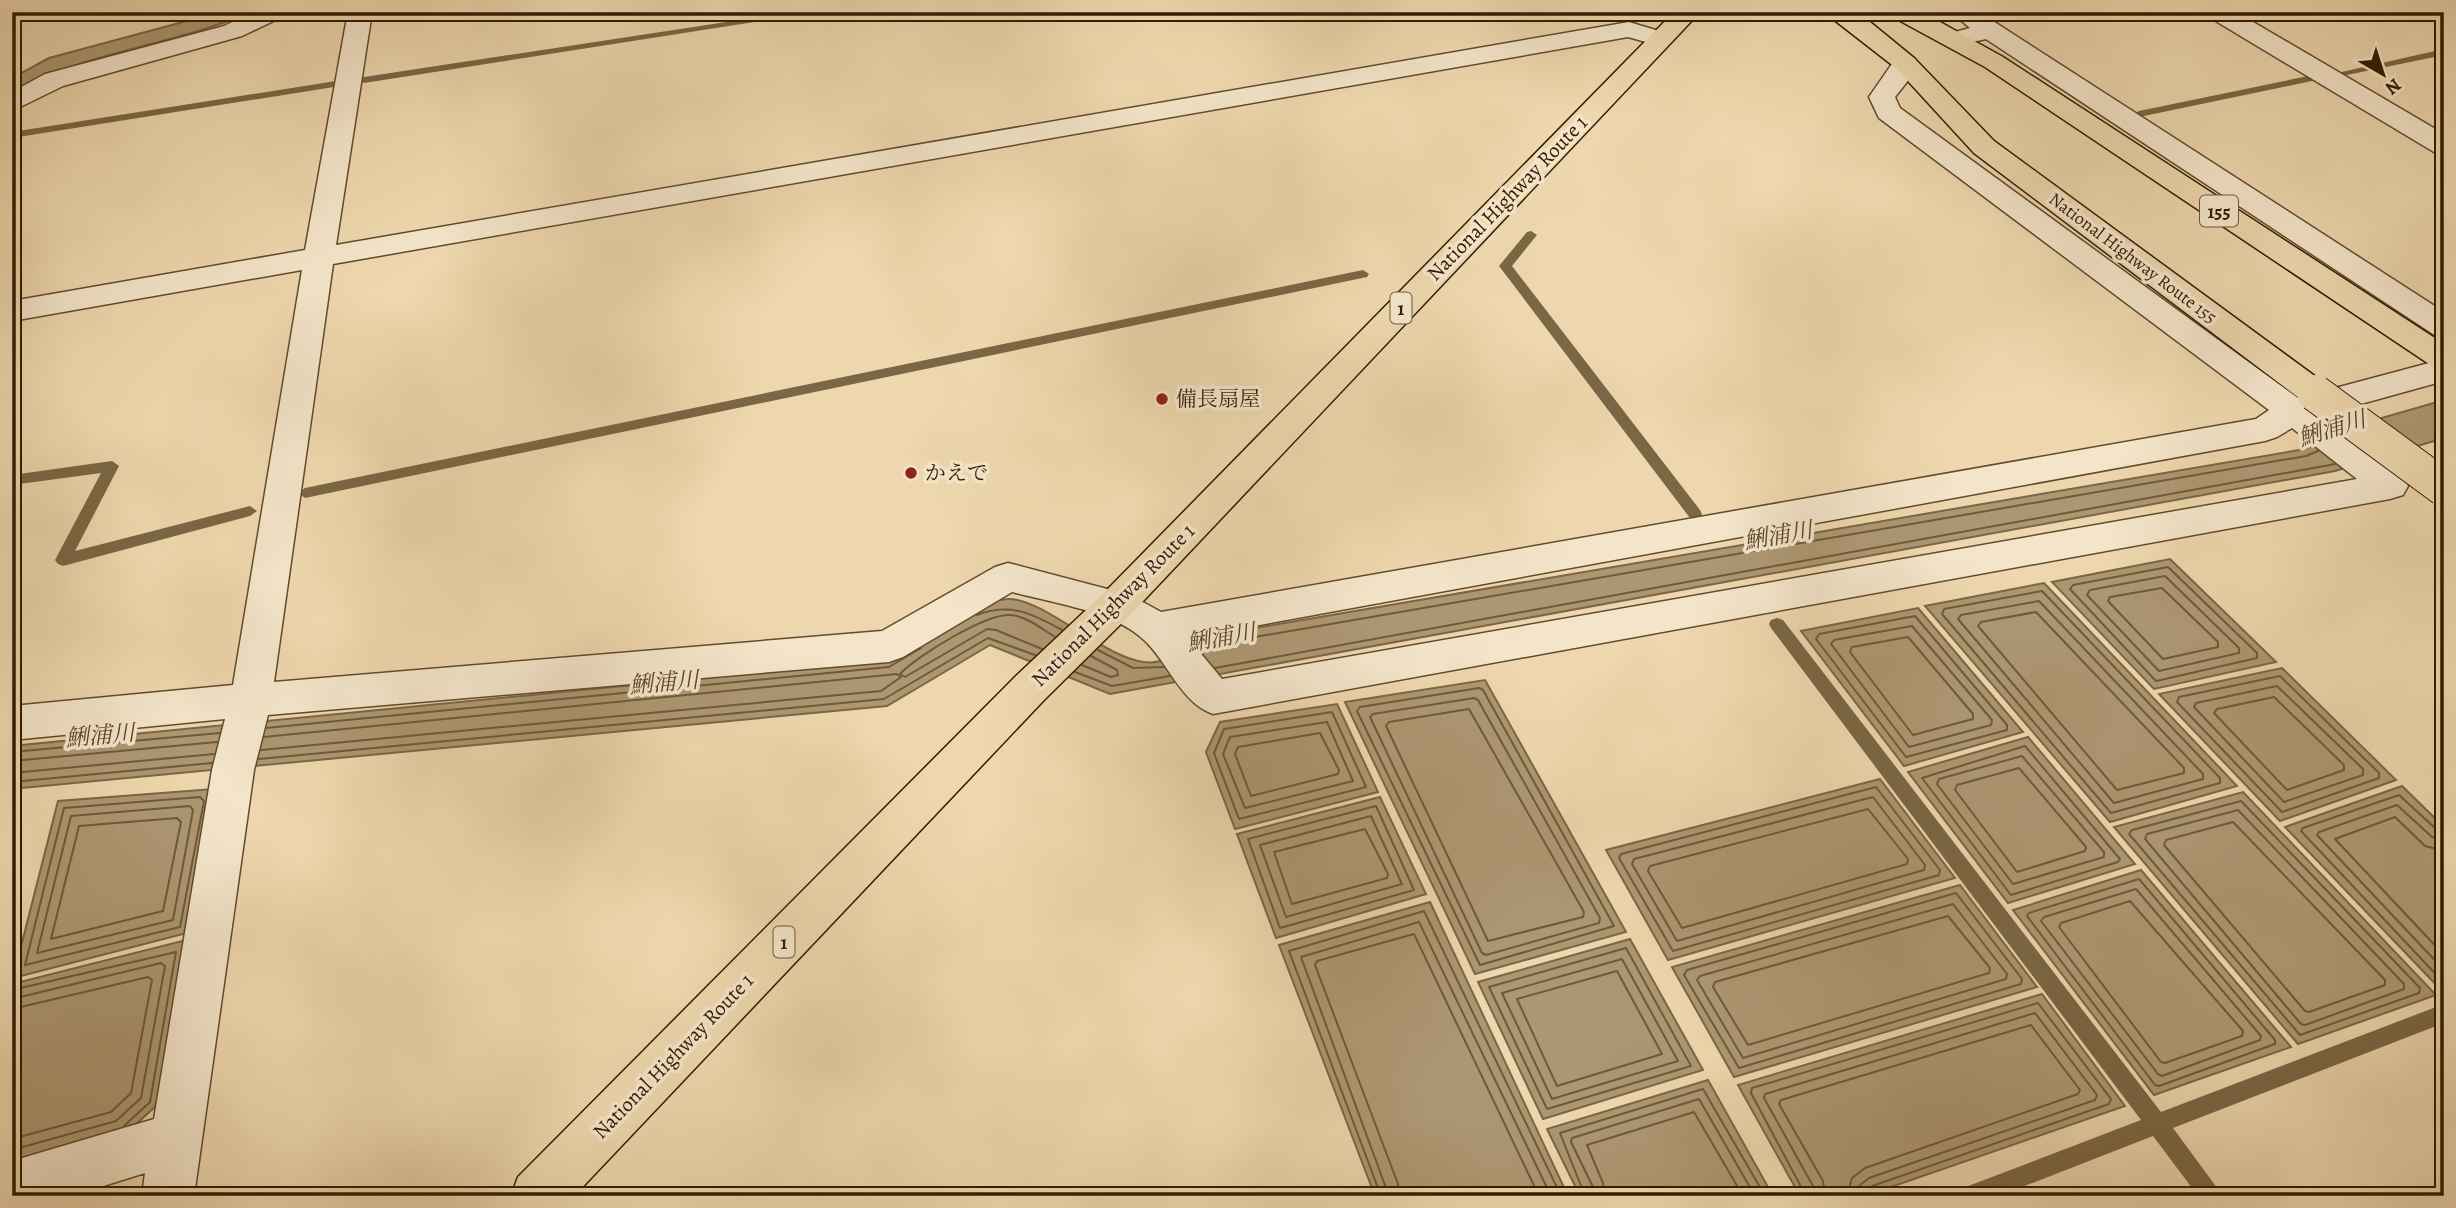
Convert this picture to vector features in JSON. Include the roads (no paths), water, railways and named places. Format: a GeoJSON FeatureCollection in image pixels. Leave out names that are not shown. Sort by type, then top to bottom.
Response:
{"type":"FeatureCollection","features":[{"type":"Feature","properties":{"kind":"highway","name":"National Highway Route 1"},"geometry":{"type":"LineString","coordinates":[[537,1196],[1030,688],[1112,609],[1688,12]]}},
{"type":"Feature","properties":{"kind":"highway","name":"National Highway Route 155"},"geometry":{"type":"LineString","coordinates":[[1836,12],[1861,27],[1905,63],[1984,147],[2444,488]]}},
{"type":"Feature","properties":{"kind":"highway","name":"155"},"geometry":{"type":"LineString","coordinates":[[1902,12],[1994,62],[2444,359]]}},
{"type":"Feature","properties":{"kind":"street"},"geometry":{"type":"LineString","coordinates":[[12,103],[54,80],[233,32],[273,12]]}},
{"type":"Feature","properties":{"kind":"street"},"geometry":{"type":"LineString","coordinates":[[168,1196],[233,770],[249,709],[360,12]]}},
{"type":"Feature","properties":{"kind":"street"},"geometry":{"type":"LineString","coordinates":[[1963,12],[2444,327]]}},
{"type":"Feature","properties":{"kind":"street"},"geometry":{"type":"LineString","coordinates":[[2218,12],[2444,146]]}},
{"type":"Feature","properties":{"kind":"street"},"geometry":{"type":"LineString","coordinates":[[12,311],[1629,29],[1660,39]]}},
{"type":"Feature","properties":{"kind":"street"},"geometry":{"type":"LineString","coordinates":[[1956,39],[1990,31]]}},
{"type":"Feature","properties":{"kind":"street"},"geometry":{"type":"LineString","coordinates":[[12,723],[249,709],[889,646],[1008,578],[1112,609],[1164,636],[1213,697],[2390,486],[1888,112],[1882,97],[1901,74],[1905,63]]}},
{"type":"Feature","properties":{"kind":"street"},"geometry":{"type":"LineString","coordinates":[[1164,636],[2306,421],[2444,370]]}},
{"type":"Feature","properties":{"kind":"street"},"geometry":{"type":"LineString","coordinates":[[12,1188],[175,1139]]}},
{"type":"Feature","properties":{"kind":"water"},"geometry":{"type":"Polygon","coordinates":[[[220,12],[251,12],[192,33],[70,67],[12,92],[12,78],[49,58],[220,12]]]}},
{"type":"Feature","properties":{"kind":"water","name":"鯏浦川"},"geometry":{"type":"Polygon","coordinates":[[[2444,400],[2444,438],[2335,471],[1110,694],[990,645],[887,706],[12,789],[12,746],[888,660],[963,614],[994,601],[1008,599],[1043,610],[1125,657],[1143,662],[1160,661],[1197,638],[2305,449],[2354,426],[2444,400]]]}},
{"type":"Feature","properties":{"kind":"water"},"geometry":{"type":"Polygon","coordinates":[[[2170,559],[2276,662],[2154,689],[2052,582],[2170,559]]]}},
{"type":"Feature","properties":{"kind":"water"},"geometry":{"type":"Polygon","coordinates":[[[2044,583],[2237,786],[2110,822],[1925,606],[2044,583]]]}},
{"type":"Feature","properties":{"kind":"water"},"geometry":{"type":"Polygon","coordinates":[[[1918,608],[2023,732],[1904,766],[1801,631],[1918,608]]]}},
{"type":"Feature","properties":{"kind":"water"},"geometry":{"type":"Polygon","coordinates":[[[2282,668],[2396,780],[2280,821],[2159,694],[2282,668]]]}},
{"type":"Feature","properties":{"kind":"water"},"geometry":{"type":"Polygon","coordinates":[[[1485,680],[1626,932],[1475,974],[1345,702],[1485,680]]]}},
{"type":"Feature","properties":{"kind":"water"},"geometry":{"type":"Polygon","coordinates":[[[1337,704],[1378,792],[1235,829],[1206,752],[1220,722],[1337,704]]]}},
{"type":"Feature","properties":{"kind":"water"},"geometry":{"type":"Polygon","coordinates":[[[2028,737],[2135,864],[2008,903],[1908,772],[2028,737]]]}},
{"type":"Feature","properties":{"kind":"water"},"geometry":{"type":"Polygon","coordinates":[[[1880,779],[1955,878],[1668,960],[1606,850],[1880,779]]]}},
{"type":"Feature","properties":{"kind":"water"},"geometry":{"type":"Polygon","coordinates":[[[2402,786],[2444,827],[2443,992],[2285,827],[2402,786]]]}},
{"type":"Feature","properties":{"kind":"water"},"geometry":{"type":"Polygon","coordinates":[[[213,789],[187,933],[13,978],[58,801],[213,789]]]}},
{"type":"Feature","properties":{"kind":"water"},"geometry":{"type":"Polygon","coordinates":[[[2243,792],[2436,995],[2298,1044],[2114,827],[2243,792]]]}},
{"type":"Feature","properties":{"kind":"water"},"geometry":{"type":"Polygon","coordinates":[[[1380,797],[1426,894],[1276,938],[1237,834],[1380,797]]]}},
{"type":"Feature","properties":{"kind":"water"},"geometry":{"type":"Polygon","coordinates":[[[2141,870],[2291,1047],[2154,1095],[2013,910],[2141,870]]]}},
{"type":"Feature","properties":{"kind":"water"},"geometry":{"type":"Polygon","coordinates":[[[1960,885],[2037,987],[1734,1077],[1672,967],[1960,885]]]}},
{"type":"Feature","properties":{"kind":"water"},"geometry":{"type":"Polygon","coordinates":[[[1430,902],[1568,1196],[1375,1196],[1279,945],[1430,902]]]}},
{"type":"Feature","properties":{"kind":"water"},"geometry":{"type":"Polygon","coordinates":[[[1630,939],[1703,1070],[1543,1119],[1478,982],[1630,939]]]}},
{"type":"Feature","properties":{"kind":"water"},"geometry":{"type":"Polygon","coordinates":[[[186,940],[156,1106],[124,1135],[12,1166],[12,984],[186,940]]]}},
{"type":"Feature","properties":{"kind":"water"},"geometry":{"type":"Polygon","coordinates":[[[2042,994],[2125,1106],[1865,1196],[1800,1196],[1738,1085],[2042,994]]]}},
{"type":"Feature","properties":{"kind":"water"},"geometry":{"type":"Polygon","coordinates":[[[1708,1080],[1773,1196],[1580,1196],[1547,1129],[1708,1080]]]}},
{"type":"Feature","properties":{"kind":"waterway"},"geometry":{"type":"LineString","coordinates":[[364,80],[813,12]]}},
{"type":"Feature","properties":{"kind":"waterway"},"geometry":{"type":"LineString","coordinates":[[2342,73],[2444,52]]}},
{"type":"Feature","properties":{"kind":"waterway"},"geometry":{"type":"LineString","coordinates":[[2139,114],[2308,79]]}},
{"type":"Feature","properties":{"kind":"waterway"},"geometry":{"type":"LineString","coordinates":[[12,135],[336,84]]}},
{"type":"Feature","properties":{"kind":"waterway"},"geometry":{"type":"LineString","coordinates":[[1531,235],[1505,266],[1695,514]]}},
{"type":"Feature","properties":{"kind":"waterway"},"geometry":{"type":"LineString","coordinates":[[305,493],[1363,274]]}},
{"type":"Feature","properties":{"kind":"waterway"},"geometry":{"type":"LineString","coordinates":[[12,480],[112,466],[63,560],[250,511]]}},
{"type":"Feature","properties":{"kind":"waterway"},"geometry":{"type":"LineString","coordinates":[[1777,624],[2157,1124]]}},
{"type":"Feature","properties":{"kind":"waterway"},"geometry":{"type":"LineString","coordinates":[[2157,1124],[2444,1013]]}},
{"type":"Feature","properties":{"kind":"waterway"},"geometry":{"type":"LineString","coordinates":[[1971,1196],[2157,1124]]}},
{"type":"Feature","properties":{"kind":"waterway"},"geometry":{"type":"LineString","coordinates":[[2157,1124],[2212,1196]]}},
{"type":"Feature","properties":{"kind":"place","name":"備長扇屋"},"geometry":{"type":"Point","coordinates":[1162,399]}},
{"type":"Feature","properties":{"kind":"place","name":"かえで"},"geometry":{"type":"Point","coordinates":[911,473]}}]}
